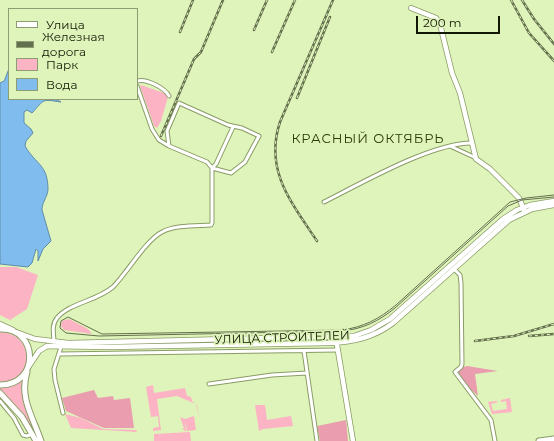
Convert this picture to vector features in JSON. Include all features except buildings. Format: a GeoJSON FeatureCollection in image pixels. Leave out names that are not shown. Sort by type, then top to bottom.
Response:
{"type":"FeatureCollection","features":[{"type":"Feature","properties":{"kind":"main road"},"geometry":{"type":"LineString","coordinates":[[411,8],[436,18],[440,24],[476,158],[490,169],[519,198],[524,209]]}},
{"type":"Feature","properties":{"kind":"main road","name":"УЛИЦА СТРОИТЕЛЕЙ"},"geometry":{"type":"LineString","coordinates":[[0,324],[35,339],[54,342],[336,340],[363,334],[385,322],[423,291],[503,219],[538,203],[554,201]]}},
{"type":"Feature","properties":{"kind":"main road","name":"УЛИЦА СТРОИТЕЛЕЙ"},"geometry":{"type":"LineString","coordinates":[[29,367],[43,348],[364,338],[387,327],[503,225],[524,209],[554,205]]}},
{"type":"Feature","properties":{"kind":"main road"},"geometry":{"type":"LineString","coordinates":[[0,329],[14,331],[28,346],[29,367],[25,380],[24,395],[26,406],[41,441]]}},
{"type":"Feature","properties":{"kind":"main road"},"geometry":{"type":"LineString","coordinates":[[336,340],[339,350],[353,441]]}},
{"type":"Feature","properties":{"kind":"main road"},"geometry":{"type":"LineString","coordinates":[[0,385],[17,381],[29,367]]}},
{"type":"Feature","properties":{"kind":"main road"},"geometry":{"type":"LineString","coordinates":[[0,393],[20,413],[36,441]]}},
{"type":"Feature","properties":{"kind":"main road"},"geometry":{"type":"LineString","coordinates":[[539,441],[554,439]]}},
{"type":"Feature","properties":{"kind":"street"},"geometry":{"type":"LineString","coordinates":[[138,81],[142,80],[163,89],[169,96]]}},
{"type":"Feature","properties":{"kind":"street"},"geometry":{"type":"LineString","coordinates":[[138,89],[154,132],[159,140],[169,146],[207,162],[212,168],[230,173],[245,162],[259,136],[179,103],[168,131],[167,139],[169,146]]}},
{"type":"Feature","properties":{"kind":"street"},"geometry":{"type":"LineString","coordinates":[[54,342],[54,324],[57,317],[70,309],[102,294],[112,287],[158,234],[169,230],[210,225],[213,217],[212,168],[216,164],[233,126]]}},
{"type":"Feature","properties":{"kind":"street"},"geometry":{"type":"LineString","coordinates":[[324,202],[398,166],[450,146],[472,143]]}},
{"type":"Feature","properties":{"kind":"street"},"geometry":{"type":"LineString","coordinates":[[450,146],[476,158]]}},
{"type":"Feature","properties":{"kind":"street"},"geometry":{"type":"LineString","coordinates":[[454,269],[460,275],[461,280],[462,364],[461,367],[455,372],[491,420],[495,441]]}},
{"type":"Feature","properties":{"kind":"street"},"geometry":{"type":"LineString","coordinates":[[61,347],[54,369],[55,380],[63,413]]}},
{"type":"Feature","properties":{"kind":"street"},"geometry":{"type":"LineString","coordinates":[[60,354],[339,350]]}},
{"type":"Feature","properties":{"kind":"street"},"geometry":{"type":"LineString","coordinates":[[304,351],[317,441]]}},
{"type":"Feature","properties":{"kind":"street"},"geometry":{"type":"LineString","coordinates":[[209,384],[272,375],[307,372]]}},
{"type":"Feature","properties":{"kind":"street"},"geometry":{"type":"LineString","coordinates":[[0,401],[14,418],[22,435],[25,436],[32,434]]}},
{"type":"Feature","properties":{"kind":"green space"},"geometry":{"type":"Polygon","coordinates":[[[141,85],[164,93],[168,97],[161,121],[157,128],[154,126],[140,86],[141,85]]]}},
{"type":"Feature","properties":{"kind":"green space"},"geometry":{"type":"Polygon","coordinates":[[[0,267],[16,267],[38,275],[27,309],[10,320],[0,315],[0,267]]]}},
{"type":"Feature","properties":{"kind":"green space"},"geometry":{"type":"Polygon","coordinates":[[[69,319],[88,329],[92,334],[64,330],[61,326],[62,321],[69,319]]]}},
{"type":"Feature","properties":{"kind":"green space"},"geometry":{"type":"Polygon","coordinates":[[[0,332],[12,334],[20,340],[25,349],[27,358],[25,367],[20,375],[12,380],[0,382],[0,332]]]}},
{"type":"Feature","properties":{"kind":"green space"},"geometry":{"type":"Polygon","coordinates":[[[23,380],[23,402],[39,441],[22,412],[0,390],[0,388],[14,386],[23,380]]]}},
{"type":"Feature","properties":{"kind":"green space"},"geometry":{"type":"Polygon","coordinates":[[[153,385],[154,393],[185,388],[187,396],[191,397],[195,404],[177,396],[157,399],[161,430],[153,431],[153,428],[159,427],[158,416],[151,417],[146,387],[153,385]]]}},
{"type":"Feature","properties":{"kind":"green space"},"geometry":{"type":"Polygon","coordinates":[[[510,398],[512,412],[492,414],[488,402],[498,402],[491,404],[493,411],[507,409],[506,401],[501,402],[501,400],[510,398]]]}},
{"type":"Feature","properties":{"kind":"green space"},"geometry":{"type":"Polygon","coordinates":[[[255,405],[265,405],[267,420],[291,416],[293,426],[263,429],[259,431],[255,405]]]}},
{"type":"Feature","properties":{"kind":"green space"},"geometry":{"type":"Polygon","coordinates":[[[65,414],[81,418],[103,429],[136,430],[137,432],[71,428],[65,414]]]}},
{"type":"Feature","properties":{"kind":"green space"},"geometry":{"type":"Polygon","coordinates":[[[194,416],[196,430],[187,431],[185,421],[186,432],[182,428],[184,428],[180,417],[185,419],[194,416]]]}},
{"type":"Feature","properties":{"kind":"green space"},"geometry":{"type":"Polygon","coordinates":[[[190,432],[191,441],[154,441],[154,434],[190,432]]]}},
{"type":"Feature","properties":{"kind":"shaded area"},"geometry":{"type":"Polygon","coordinates":[[[467,366],[498,371],[475,374],[478,396],[468,387],[458,372],[462,367],[467,366]]]}},
{"type":"Feature","properties":{"kind":"shaded area"},"geometry":{"type":"Polygon","coordinates":[[[94,390],[98,398],[113,396],[114,400],[130,398],[134,428],[104,428],[66,411],[62,398],[94,390]]]}},
{"type":"Feature","properties":{"kind":"shaded area"},"geometry":{"type":"Polygon","coordinates":[[[346,420],[348,441],[320,441],[317,426],[346,420]]]}},
{"type":"Feature","properties":{"kind":"water"},"geometry":{"type":"Polygon","coordinates":[[[8,71],[8,100],[46,100],[32,113],[27,110],[24,112],[24,123],[33,133],[26,141],[25,146],[41,165],[46,175],[48,190],[42,210],[51,241],[43,249],[38,261],[38,251],[36,249],[32,263],[28,267],[0,264],[0,83],[4,81],[8,71]]]}},
{"type":"Feature","properties":{"kind":"tram line"},"geometry":{"type":"LineString","coordinates":[[554,195],[526,198],[510,202],[396,305],[377,318],[357,327],[342,330],[102,334],[68,317],[61,321],[60,328],[66,333],[99,336],[350,330],[377,320],[395,308],[508,206],[522,200],[554,197]]}},
{"type":"Feature","properties":{"kind":"railway"},"geometry":{"type":"LineString","coordinates":[[180,32],[193,0]]}},
{"type":"Feature","properties":{"kind":"railway"},"geometry":{"type":"LineString","coordinates":[[161,136],[194,59],[201,52],[223,0]]}},
{"type":"Feature","properties":{"kind":"railway"},"geometry":{"type":"LineString","coordinates":[[254,30],[267,0]]}},
{"type":"Feature","properties":{"kind":"railway"},"geometry":{"type":"LineString","coordinates":[[272,52],[295,0]]}},
{"type":"Feature","properties":{"kind":"railway"},"geometry":{"type":"LineString","coordinates":[[317,241],[298,213],[283,185],[275,155],[276,139],[280,122],[333,0]]}},
{"type":"Feature","properties":{"kind":"railway"},"geometry":{"type":"LineString","coordinates":[[511,0],[529,33],[554,61]]}},
{"type":"Feature","properties":{"kind":"railway"},"geometry":{"type":"LineString","coordinates":[[522,0],[534,19],[554,44]]}},
{"type":"Feature","properties":{"kind":"railway"},"geometry":{"type":"LineString","coordinates":[[297,98],[330,17]]}},
{"type":"Feature","properties":{"kind":"railway"},"geometry":{"type":"LineString","coordinates":[[475,341],[514,336],[554,324]]}},
{"type":"Feature","properties":{"kind":"railway"},"geometry":{"type":"LineString","coordinates":[[529,336],[554,334]]}},
{"type":"Feature","properties":{"kind":"district","name":"КРАСНЫЙ ОКТЯБРЬ"},"geometry":{"type":"Point","coordinates":[368,139]}}]}
